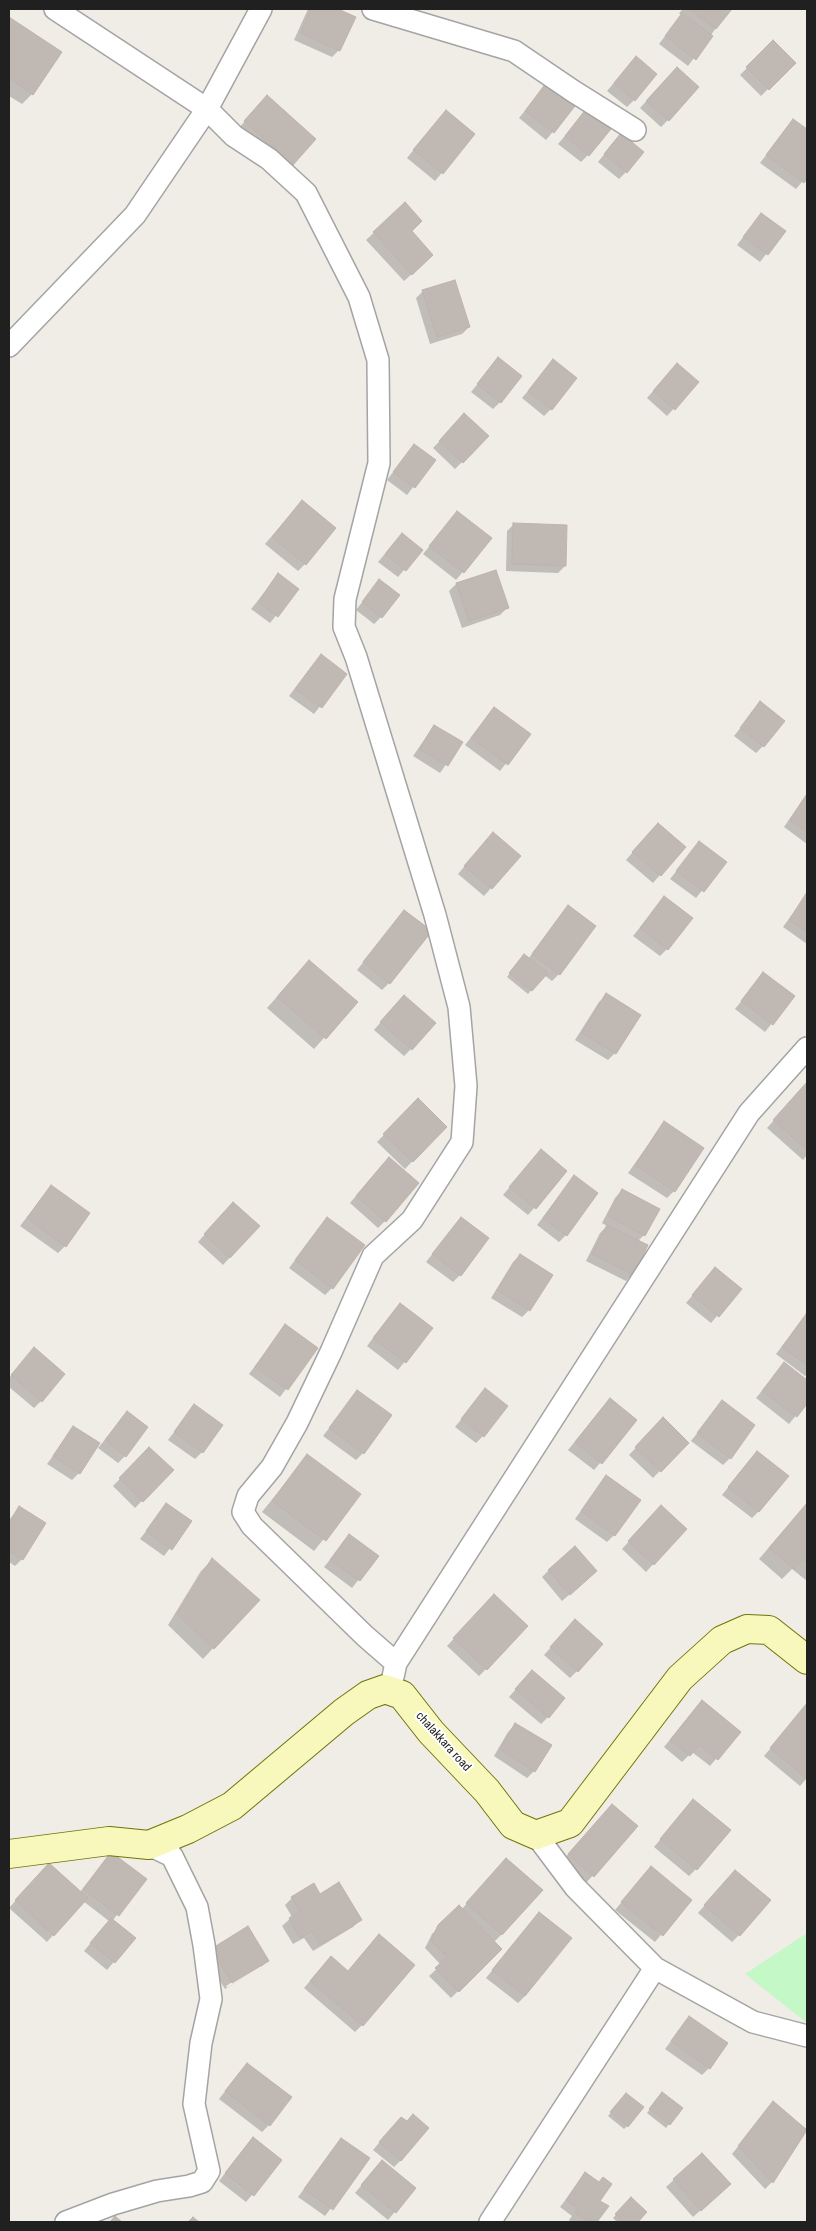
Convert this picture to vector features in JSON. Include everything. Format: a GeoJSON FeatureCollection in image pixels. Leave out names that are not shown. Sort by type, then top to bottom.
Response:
{"type":"FeatureCollection","features":[{"type":"Feature","properties":{"kind":"main road"},"geometry":{"type":"LineString","coordinates":[[536,1835],[570,1823],[680,1678],[722,1640],[747,1629],[769,1630],[807,1660]]}},
{"type":"Feature","properties":{"kind":"main road"},"geometry":{"type":"LineString","coordinates":[[9,1854],[109,1841],[149,1845],[188,1829],[232,1806],[344,1712],[368,1695],[385,1690],[395,1691]]}},
{"type":"Feature","properties":{"kind":"main road","name":"chalakkara road"},"geometry":{"type":"LineString","coordinates":[[395,1691],[402,1695],[431,1732],[487,1791],[513,1826],[536,1835]]}},
{"type":"Feature","properties":{"kind":"street"},"geometry":{"type":"LineString","coordinates":[[55,9],[207,109],[234,136],[269,159],[306,193],[359,297],[378,360],[379,463],[345,598],[344,627],[356,658],[435,915],[459,1007],[466,1086],[462,1142],[412,1220],[373,1256],[331,1352],[296,1423],[272,1468],[248,1496],[243,1512],[252,1526],[370,1642],[396,1663]]}},
{"type":"Feature","properties":{"kind":"street"},"geometry":{"type":"LineString","coordinates":[[9,346],[135,215],[207,109],[261,9]]}},
{"type":"Feature","properties":{"kind":"street"},"geometry":{"type":"LineString","coordinates":[[373,9],[514,51],[573,92],[635,130]]}},
{"type":"Feature","properties":{"kind":"street"},"geometry":{"type":"LineString","coordinates":[[395,1691],[393,1674],[396,1663],[749,1114],[807,1048]]}},
{"type":"Feature","properties":{"kind":"street"},"geometry":{"type":"LineString","coordinates":[[536,1835],[575,1887],[655,1968],[753,2022],[807,2036]]}},
{"type":"Feature","properties":{"kind":"street"},"geometry":{"type":"LineString","coordinates":[[66,2222],[113,2204],[157,2191],[202,2182],[209,2170],[194,2104],[202,2043],[211,1998],[204,1944],[196,1907],[172,1856],[149,1845]]}},
{"type":"Feature","properties":{"kind":"street"},"geometry":{"type":"LineString","coordinates":[[490,2222],[655,1968]]}},
{"type":"Feature","properties":{"kind":"green space"},"geometry":{"type":"Polygon","coordinates":[[[807,1933],[807,2023],[745,1974],[807,1933]]]}},
{"type":"Feature","properties":{"kind":"building"},"geometry":{"type":"Polygon","coordinates":[[[311,9],[338,9],[356,17],[340,51],[301,33],[311,9]]]}},
{"type":"Feature","properties":{"kind":"building"},"geometry":{"type":"Polygon","coordinates":[[[689,9],[732,9],[716,29],[689,9]]]}},
{"type":"Feature","properties":{"kind":"building"},"geometry":{"type":"Polygon","coordinates":[[[682,13],[713,36],[696,60],[665,36],[682,13]]]}},
{"type":"Feature","properties":{"kind":"building"},"geometry":{"type":"Polygon","coordinates":[[[9,17],[62,52],[33,95],[9,78],[9,17]]]}},
{"type":"Feature","properties":{"kind":"building"},"geometry":{"type":"Polygon","coordinates":[[[773,40],[796,63],[769,90],[746,67],[773,40]]]}},
{"type":"Feature","properties":{"kind":"building"},"geometry":{"type":"Polygon","coordinates":[[[636,56],[657,74],[635,101],[614,83],[636,56]]]}},
{"type":"Feature","properties":{"kind":"building"},"geometry":{"type":"Polygon","coordinates":[[[677,67],[699,87],[669,121],[646,101],[677,67]]]}},
{"type":"Feature","properties":{"kind":"building"},"geometry":{"type":"Polygon","coordinates":[[[546,83],[575,106],[554,133],[525,111],[546,83]]]}},
{"type":"Feature","properties":{"kind":"building"},"geometry":{"type":"Polygon","coordinates":[[[267,95],[316,139],[293,165],[244,121],[267,95]]]}},
{"type":"Feature","properties":{"kind":"building"},"geometry":{"type":"Polygon","coordinates":[[[586,109],[611,129],[589,156],[565,136],[586,109]]]}},
{"type":"Feature","properties":{"kind":"building"},"geometry":{"type":"Polygon","coordinates":[[[446,110],[475,134],[443,174],[413,150],[446,110]]]}},
{"type":"Feature","properties":{"kind":"building"},"geometry":{"type":"Polygon","coordinates":[[[793,119],[807,129],[807,178],[804,183],[766,155],[793,119]]]}},
{"type":"Feature","properties":{"kind":"building"},"geometry":{"type":"Polygon","coordinates":[[[621,133],[644,152],[627,173],[604,154],[621,133]]]}},
{"type":"Feature","properties":{"kind":"building"},"geometry":{"type":"Polygon","coordinates":[[[405,202],[422,221],[412,231],[433,255],[412,275],[373,232],[405,202]]]}},
{"type":"Feature","properties":{"kind":"building"},"geometry":{"type":"Polygon","coordinates":[[[761,213],[786,231],[768,255],[743,237],[761,213]]]}},
{"type":"Feature","properties":{"kind":"building"},"geometry":{"type":"Polygon","coordinates":[[[455,280],[470,327],[437,337],[422,290],[455,280]]]}},
{"type":"Feature","properties":{"kind":"building"},"geometry":{"type":"Polygon","coordinates":[[[498,357],[522,376],[501,403],[477,384],[498,357]]]}},
{"type":"Feature","properties":{"kind":"building"},"geometry":{"type":"Polygon","coordinates":[[[553,359],[577,378],[552,410],[528,391],[553,359]]]}},
{"type":"Feature","properties":{"kind":"building"},"geometry":{"type":"Polygon","coordinates":[[[677,363],[699,382],[675,410],[653,391],[677,363]]]}},
{"type":"Feature","properties":{"kind":"building"},"geometry":{"type":"Polygon","coordinates":[[[464,413],[489,436],[463,463],[439,441],[464,413]]]}},
{"type":"Feature","properties":{"kind":"building"},"geometry":{"type":"Polygon","coordinates":[[[414,444],[436,460],[415,488],[393,472],[414,444]]]}},
{"type":"Feature","properties":{"kind":"building"},"geometry":{"type":"Polygon","coordinates":[[[302,500],[336,528],[306,565],[272,537],[302,500]]]}},
{"type":"Feature","properties":{"kind":"building"},"geometry":{"type":"Polygon","coordinates":[[[457,511],[492,538],[464,573],[429,546],[457,511]]]}},
{"type":"Feature","properties":{"kind":"building"},"geometry":{"type":"Polygon","coordinates":[[[513,523],[567,525],[566,566],[512,564],[513,523]]]}},
{"type":"Feature","properties":{"kind":"building"},"geometry":{"type":"Polygon","coordinates":[[[402,533],[423,550],[406,571],[385,554],[402,533]]]}},
{"type":"Feature","properties":{"kind":"building"},"geometry":{"type":"Polygon","coordinates":[[[496,570],[509,608],[469,621],[456,583],[496,570]]]}},
{"type":"Feature","properties":{"kind":"building"},"geometry":{"type":"Polygon","coordinates":[[[278,573],[299,589],[278,617],[258,602],[278,573]]]}},
{"type":"Feature","properties":{"kind":"building"},"geometry":{"type":"Polygon","coordinates":[[[379,579],[400,595],[382,618],[362,602],[379,579]]]}},
{"type":"Feature","properties":{"kind":"building"},"geometry":{"type":"Polygon","coordinates":[[[321,654],[347,674],[322,708],[295,689],[321,654]]]}},
{"type":"Feature","properties":{"kind":"building"},"geometry":{"type":"Polygon","coordinates":[[[760,701],[785,721],[764,747],[740,728],[760,701]]]}},
{"type":"Feature","properties":{"kind":"building"},"geometry":{"type":"Polygon","coordinates":[[[494,707],[531,734],[508,765],[471,738],[494,707]]]}},
{"type":"Feature","properties":{"kind":"building"},"geometry":{"type":"Polygon","coordinates":[[[434,725],[463,742],[448,766],[419,749],[434,725]]]}},
{"type":"Feature","properties":{"kind":"building"},"geometry":{"type":"Polygon","coordinates":[[[807,794],[807,832],[790,820],[807,794]]]}},
{"type":"Feature","properties":{"kind":"building"},"geometry":{"type":"Polygon","coordinates":[[[658,823],[686,847],[661,876],[632,852],[658,823]]]}},
{"type":"Feature","properties":{"kind":"building"},"geometry":{"type":"Polygon","coordinates":[[[493,832],[521,856],[492,889],[464,866],[493,832]]]}},
{"type":"Feature","properties":{"kind":"building"},"geometry":{"type":"Polygon","coordinates":[[[699,841],[727,862],[704,892],[676,871],[699,841]]]}},
{"type":"Feature","properties":{"kind":"building"},"geometry":{"type":"Polygon","coordinates":[[[807,892],[807,932],[789,920],[807,892]]]}},
{"type":"Feature","properties":{"kind":"building"},"geometry":{"type":"Polygon","coordinates":[[[664,896],[693,918],[668,950],[640,928],[664,896]]]}},
{"type":"Feature","properties":{"kind":"building"},"geometry":{"type":"Polygon","coordinates":[[[568,905],[596,926],[560,975],[532,954],[568,905]]]}},
{"type":"Feature","properties":{"kind":"building"},"geometry":{"type":"Polygon","coordinates":[[[404,910],[432,931],[390,984],[363,962],[404,910]]]}},
{"type":"Feature","properties":{"kind":"building"},"geometry":{"type":"Polygon","coordinates":[[[524,954],[548,973],[532,991],[509,973],[524,954]]]}},
{"type":"Feature","properties":{"kind":"building"},"geometry":{"type":"Polygon","coordinates":[[[309,960],[358,1002],[326,1039],[277,997],[309,960]]]}},
{"type":"Feature","properties":{"kind":"building"},"geometry":{"type":"Polygon","coordinates":[[[763,972],[795,996],[773,1025],[741,1001],[763,972]]]}},
{"type":"Feature","properties":{"kind":"building"},"geometry":{"type":"Polygon","coordinates":[[[606,993],[641,1015],[616,1054],[582,1033],[606,993]]]}},
{"type":"Feature","properties":{"kind":"building"},"geometry":{"type":"Polygon","coordinates":[[[404,995],[436,1023],[412,1050],[380,1022],[404,995]]]}},
{"type":"Feature","properties":{"kind":"building"},"geometry":{"type":"Polygon","coordinates":[[[807,1082],[807,1150],[773,1120],[807,1082]]]}},
{"type":"Feature","properties":{"kind":"building"},"geometry":{"type":"Polygon","coordinates":[[[418,1098],[447,1127],[413,1162],[383,1134],[418,1098]]]}},
{"type":"Feature","properties":{"kind":"building"},"geometry":{"type":"Polygon","coordinates":[[[664,1121],[704,1148],[675,1192],[635,1165],[664,1121]]]}},
{"type":"Feature","properties":{"kind":"building"},"geometry":{"type":"Polygon","coordinates":[[[541,1149],[567,1171],[536,1209],[509,1187],[541,1149]]]}},
{"type":"Feature","properties":{"kind":"building"},"geometry":{"type":"Polygon","coordinates":[[[389,1157],[419,1183],[386,1222],[356,1196],[389,1157]]]}},
{"type":"Feature","properties":{"kind":"building"},"geometry":{"type":"Polygon","coordinates":[[[574,1175],[598,1193],[567,1236],[543,1218],[574,1175]]]}},
{"type":"Feature","properties":{"kind":"building"},"geometry":{"type":"Polygon","coordinates":[[[51,1185],[90,1213],[66,1247],[27,1218],[51,1185]]]}},
{"type":"Feature","properties":{"kind":"building"},"geometry":{"type":"Polygon","coordinates":[[[622,1189],[660,1209],[645,1236],[608,1216],[622,1189]]]}},
{"type":"Feature","properties":{"kind":"building"},"geometry":{"type":"Polygon","coordinates":[[[233,1202],[260,1226],[230,1258],[204,1234],[233,1202]]]}},
{"type":"Feature","properties":{"kind":"building"},"geometry":{"type":"Polygon","coordinates":[[[327,1217],[365,1245],[333,1289],[295,1260],[327,1217]]]}},
{"type":"Feature","properties":{"kind":"building"},"geometry":{"type":"Polygon","coordinates":[[[461,1217],[489,1238],[461,1276],[432,1254],[461,1217]]]}},
{"type":"Feature","properties":{"kind":"building"},"geometry":{"type":"Polygon","coordinates":[[[607,1225],[648,1245],[634,1275],[592,1254],[607,1225]]]}},
{"type":"Feature","properties":{"kind":"building"},"geometry":{"type":"Polygon","coordinates":[[[520,1254],[553,1275],[530,1311],[497,1290],[520,1254]]]}},
{"type":"Feature","properties":{"kind":"building"},"geometry":{"type":"Polygon","coordinates":[[[715,1267],[742,1289],[719,1317],[692,1295],[715,1267]]]}},
{"type":"Feature","properties":{"kind":"building"},"geometry":{"type":"Polygon","coordinates":[[[400,1303],[433,1328],[406,1363],[373,1338],[400,1303]]]}},
{"type":"Feature","properties":{"kind":"building"},"geometry":{"type":"Polygon","coordinates":[[[807,1315],[807,1365],[782,1347],[807,1315]]]}},
{"type":"Feature","properties":{"kind":"building"},"geometry":{"type":"Polygon","coordinates":[[[285,1324],[318,1348],[288,1390],[255,1367],[285,1324]]]}},
{"type":"Feature","properties":{"kind":"building"},"geometry":{"type":"Polygon","coordinates":[[[34,1347],[65,1374],[42,1402],[11,1375],[34,1347]]]}},
{"type":"Feature","properties":{"kind":"building"},"geometry":{"type":"Polygon","coordinates":[[[784,1362],[807,1380],[807,1404],[797,1417],[762,1391],[784,1362]]]}},
{"type":"Feature","properties":{"kind":"building"},"geometry":{"type":"Polygon","coordinates":[[[485,1388],[508,1406],[484,1437],[461,1419],[485,1388]]]}},
{"type":"Feature","properties":{"kind":"building"},"geometry":{"type":"Polygon","coordinates":[[[357,1390],[392,1415],[364,1454],[329,1428],[357,1390]]]}},
{"type":"Feature","properties":{"kind":"building"},"geometry":{"type":"Polygon","coordinates":[[[610,1398],[637,1420],[602,1464],[575,1442],[610,1398]]]}},
{"type":"Feature","properties":{"kind":"building"},"geometry":{"type":"Polygon","coordinates":[[[722,1400],[755,1425],[731,1459],[697,1433],[722,1400]]]}},
{"type":"Feature","properties":{"kind":"building"},"geometry":{"type":"Polygon","coordinates":[[[194,1404],[223,1425],[203,1453],[174,1432],[194,1404]]]}},
{"type":"Feature","properties":{"kind":"building"},"geometry":{"type":"Polygon","coordinates":[[[127,1411],[148,1427],[126,1457],[105,1440],[127,1411]]]}},
{"type":"Feature","properties":{"kind":"building"},"geometry":{"type":"Polygon","coordinates":[[[663,1417],[689,1443],[661,1472],[635,1447],[663,1417]]]}},
{"type":"Feature","properties":{"kind":"building"},"geometry":{"type":"Polygon","coordinates":[[[73,1426],[100,1443],[80,1474],[53,1456],[73,1426]]]}},
{"type":"Feature","properties":{"kind":"building"},"geometry":{"type":"Polygon","coordinates":[[[149,1447],[174,1470],[143,1502],[119,1478],[149,1447]]]}},
{"type":"Feature","properties":{"kind":"building"},"geometry":{"type":"Polygon","coordinates":[[[757,1451],[789,1476],[759,1512],[728,1487],[757,1451]]]}},
{"type":"Feature","properties":{"kind":"building"},"geometry":{"type":"Polygon","coordinates":[[[307,1454],[361,1494],[326,1541],[272,1501],[307,1454]]]}},
{"type":"Feature","properties":{"kind":"building"},"geometry":{"type":"Polygon","coordinates":[[[606,1475],[641,1500],[615,1536],[581,1511],[606,1475]]]}},
{"type":"Feature","properties":{"kind":"building"},"geometry":{"type":"Polygon","coordinates":[[[166,1503],[192,1521],[172,1550],[146,1531],[166,1503]]]}},
{"type":"Feature","properties":{"kind":"building"},"geometry":{"type":"Polygon","coordinates":[[[807,1503],[807,1562],[803,1558],[794,1569],[769,1548],[807,1503]]]}},
{"type":"Feature","properties":{"kind":"building"},"geometry":{"type":"Polygon","coordinates":[[[661,1505],[687,1529],[654,1565],[628,1541],[661,1505]]]}},
{"type":"Feature","properties":{"kind":"building"},"geometry":{"type":"Polygon","coordinates":[[[19,1506],[46,1523],[23,1560],[9,1551],[9,1523],[19,1506]]]}},
{"type":"Feature","properties":{"kind":"building"},"geometry":{"type":"Polygon","coordinates":[[[349,1534],[379,1556],[360,1581],[330,1560],[349,1534]]]}},
{"type":"Feature","properties":{"kind":"building"},"geometry":{"type":"Polygon","coordinates":[[[575,1546],[597,1571],[570,1595],[548,1570],[575,1546]]]}},
{"type":"Feature","properties":{"kind":"building"},"geometry":{"type":"Polygon","coordinates":[[[212,1558],[260,1600],[214,1649],[177,1614],[212,1558]]]}},
{"type":"Feature","properties":{"kind":"building"},"geometry":{"type":"Polygon","coordinates":[[[494,1594],[528,1626],[487,1670],[453,1638],[494,1594]]]}},
{"type":"Feature","properties":{"kind":"building"},"geometry":{"type":"Polygon","coordinates":[[[575,1619],[603,1644],[578,1672],[550,1647],[575,1619]]]}},
{"type":"Feature","properties":{"kind":"building"},"geometry":{"type":"Polygon","coordinates":[[[532,1670],[565,1698],[549,1718],[515,1689],[532,1670]]]}},
{"type":"Feature","properties":{"kind":"building"},"geometry":{"type":"Polygon","coordinates":[[[702,1700],[741,1732],[718,1760],[699,1745],[690,1756],[670,1740],[702,1700]]]}},
{"type":"Feature","properties":{"kind":"building"},"geometry":{"type":"Polygon","coordinates":[[[807,1703],[807,1779],[770,1748],[807,1703]]]}},
{"type":"Feature","properties":{"kind":"building"},"geometry":{"type":"Polygon","coordinates":[[[515,1723],[552,1745],[535,1772],[500,1749],[515,1723]]]}},
{"type":"Feature","properties":{"kind":"building"},"geometry":{"type":"Polygon","coordinates":[[[693,1799],[731,1830],[697,1870],[660,1839],[693,1799]]]}},
{"type":"Feature","properties":{"kind":"building"},"geometry":{"type":"Polygon","coordinates":[[[612,1804],[638,1826],[594,1877],[568,1854],[612,1804]]]}},
{"type":"Feature","properties":{"kind":"building"},"geometry":{"type":"Polygon","coordinates":[[[111,1852],[147,1879],[119,1916],[83,1889],[111,1852]]]}},
{"type":"Feature","properties":{"kind":"building"},"geometry":{"type":"Polygon","coordinates":[[[506,1858],[543,1890],[502,1935],[466,1903],[506,1858]]]}},
{"type":"Feature","properties":{"kind":"building"},"geometry":{"type":"Polygon","coordinates":[[[49,1863],[88,1898],[54,1936],[15,1900],[49,1863]]]}},
{"type":"Feature","properties":{"kind":"building"},"geometry":{"type":"Polygon","coordinates":[[[651,1866],[692,1900],[663,1936],[621,1902],[651,1866]]]}},
{"type":"Feature","properties":{"kind":"building"},"geometry":{"type":"Polygon","coordinates":[[[735,1870],[771,1900],[740,1936],[704,1905],[735,1870]]]}},
{"type":"Feature","properties":{"kind":"building"},"geometry":{"type":"Polygon","coordinates":[[[339,1882],[362,1920],[320,1945],[312,1931],[300,1938],[289,1918],[300,1911],[291,1897],[314,1883],[320,1894],[339,1882]]]}},
{"type":"Feature","properties":{"kind":"building"},"geometry":{"type":"Polygon","coordinates":[[[459,1905],[502,1949],[459,1992],[435,1968],[447,1957],[431,1941],[438,1925],[459,1905]]]}},
{"type":"Feature","properties":{"kind":"building"},"geometry":{"type":"Polygon","coordinates":[[[539,1912],[572,1938],[525,1996],[492,1970],[539,1912]]]}},
{"type":"Feature","properties":{"kind":"building"},"geometry":{"type":"Polygon","coordinates":[[[111,1918],[136,1938],[115,1963],[90,1943],[111,1918]]]}},
{"type":"Feature","properties":{"kind":"building"},"geometry":{"type":"Polygon","coordinates":[[[248,1926],[269,1961],[232,1983],[211,1949],[248,1926]]]}},
{"type":"Feature","properties":{"kind":"building"},"geometry":{"type":"Polygon","coordinates":[[[379,1934],[415,1965],[363,2026],[310,1981],[331,1956],[348,1971],[379,1934]]]}},
{"type":"Feature","properties":{"kind":"building"},"geometry":{"type":"Polygon","coordinates":[[[689,2016],[728,2043],[710,2069],[671,2041],[689,2016]]]}},
{"type":"Feature","properties":{"kind":"building"},"geometry":{"type":"Polygon","coordinates":[[[247,2063],[292,2097],[270,2126],[225,2091],[247,2063]]]}},
{"type":"Feature","properties":{"kind":"building"},"geometry":{"type":"Polygon","coordinates":[[[662,2092],[683,2108],[670,2125],[649,2109],[662,2092]]]}},
{"type":"Feature","properties":{"kind":"building"},"geometry":{"type":"Polygon","coordinates":[[[626,2093],[644,2107],[628,2127],[610,2112],[626,2093]]]}},
{"type":"Feature","properties":{"kind":"building"},"geometry":{"type":"Polygon","coordinates":[[[773,2101],[807,2130],[773,2183],[738,2146],[773,2101]]]}},
{"type":"Feature","properties":{"kind":"building"},"geometry":{"type":"Polygon","coordinates":[[[413,2114],[429,2128],[401,2161],[379,2142],[401,2117],[407,2121],[413,2114]]]}},
{"type":"Feature","properties":{"kind":"building"},"geometry":{"type":"Polygon","coordinates":[[[253,2137],[282,2160],[254,2196],[225,2173],[253,2137]]]}},
{"type":"Feature","properties":{"kind":"building"},"geometry":{"type":"Polygon","coordinates":[[[341,2138],[370,2158],[333,2210],[304,2189],[341,2138]]]}},
{"type":"Feature","properties":{"kind":"building"},"geometry":{"type":"Polygon","coordinates":[[[702,2153],[731,2184],[701,2211],[673,2179],[702,2153]]]}},
{"type":"Feature","properties":{"kind":"building"},"geometry":{"type":"Polygon","coordinates":[[[382,2160],[416,2188],[396,2213],[361,2185],[382,2160]]]}},
{"type":"Feature","properties":{"kind":"building"},"geometry":{"type":"Polygon","coordinates":[[[585,2172],[599,2182],[603,2177],[612,2184],[600,2201],[609,2206],[597,2222],[588,2222],[575,2213],[578,2208],[566,2200],[585,2172]]]}},
{"type":"Feature","properties":{"kind":"building"},"geometry":{"type":"Polygon","coordinates":[[[631,2197],[647,2212],[638,2222],[624,2222],[615,2214],[631,2197]]]}},
{"type":"Feature","properties":{"kind":"building"},"geometry":{"type":"Polygon","coordinates":[[[115,2216],[122,2222],[110,2222],[115,2216]]]}},
{"type":"Feature","properties":{"kind":"building"},"geometry":{"type":"Polygon","coordinates":[[[193,2217],[199,2222],[188,2222],[193,2217]]]}}]}
